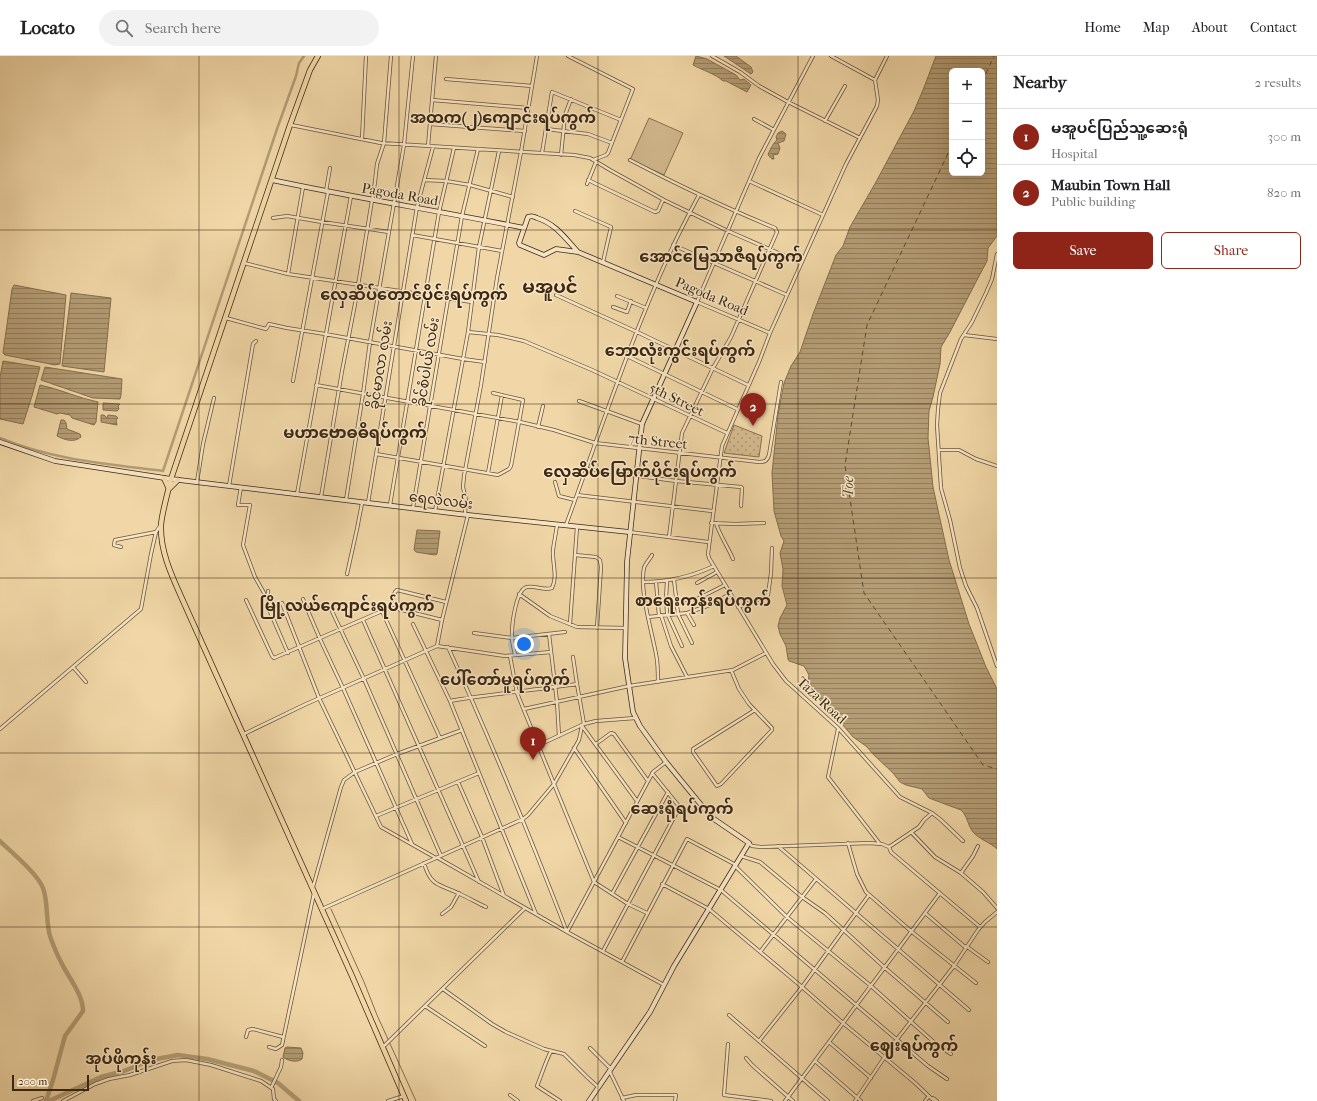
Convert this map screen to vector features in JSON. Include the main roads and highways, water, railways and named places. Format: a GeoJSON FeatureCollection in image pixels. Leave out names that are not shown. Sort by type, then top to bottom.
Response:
{"type":"FeatureCollection","features":[{"type":"Feature","properties":{"kind":"main road"},"geometry":{"type":"LineString","coordinates":[[318,56],[310,70],[290,125],[172,479],[161,524],[162,546],[167,564],[406,1101]]}},
{"type":"Feature","properties":{"kind":"main road","name":"Pagoda Road"},"geometry":{"type":"LineString","coordinates":[[272,180],[524,228]]}},
{"type":"Feature","properties":{"kind":"main road","name":"Pagoda Road"},"geometry":{"type":"LineString","coordinates":[[578,252],[557,228],[544,220],[529,216],[518,243],[520,245],[544,255],[556,249],[578,252],[697,302],[642,424],[629,532]]}},
{"type":"Feature","properties":{"kind":"main road","name":"ရေလဲလမ်း"},"geometry":{"type":"LineString","coordinates":[[0,442],[55,461],[164,478],[435,511],[629,532]]}},
{"type":"Feature","properties":{"kind":"main road"},"geometry":{"type":"LineString","coordinates":[[164,478],[169,489]]}},
{"type":"Feature","properties":{"kind":"main road"},"geometry":{"type":"LineString","coordinates":[[169,489],[178,480]]}},
{"type":"Feature","properties":{"kind":"main road"},"geometry":{"type":"LineString","coordinates":[[589,1101],[650,1012],[674,966],[749,843],[711,817],[666,762],[635,718],[625,658],[629,532]]}},
{"type":"Feature","properties":{"kind":"water"},"geometry":{"type":"Polygon","coordinates":[[[696,56],[707,59],[736,75],[740,80],[744,79],[751,85],[747,92],[693,65],[696,56]]]}},
{"type":"Feature","properties":{"kind":"water"},"geometry":{"type":"Polygon","coordinates":[[[724,56],[736,56],[751,67],[753,72],[751,74],[724,56]]]}},
{"type":"Feature","properties":{"kind":"water","name":"Toe"},"geometry":{"type":"Polygon","coordinates":[[[936,56],[997,56],[997,236],[988,248],[987,261],[941,347],[940,364],[929,411],[928,438],[933,487],[949,560],[969,624],[986,667],[997,689],[997,849],[973,832],[961,810],[929,798],[922,789],[900,782],[866,746],[853,737],[808,686],[809,675],[804,666],[789,661],[786,646],[778,626],[780,618],[787,605],[782,586],[783,569],[780,553],[784,541],[781,536],[774,511],[772,473],[778,415],[784,383],[791,366],[800,352],[836,255],[843,246],[850,227],[914,111],[936,56]]]}},
{"type":"Feature","properties":{"kind":"water"},"geometry":{"type":"Polygon","coordinates":[[[782,131],[786,134],[784,141],[778,143],[780,148],[778,154],[773,155],[774,159],[772,159],[768,155],[777,140],[776,137],[778,133],[782,131]]]}},
{"type":"Feature","properties":{"kind":"water"},"geometry":{"type":"Polygon","coordinates":[[[14,285],[66,295],[60,364],[55,365],[5,355],[3,353],[12,289],[14,285]]]}},
{"type":"Feature","properties":{"kind":"water"},"geometry":{"type":"Polygon","coordinates":[[[71,293],[111,298],[104,372],[62,366],[71,293]]]}},
{"type":"Feature","properties":{"kind":"water"},"geometry":{"type":"Polygon","coordinates":[[[3,361],[40,367],[23,424],[0,419],[0,377],[3,361]]]}},
{"type":"Feature","properties":{"kind":"water"},"geometry":{"type":"Polygon","coordinates":[[[45,367],[122,379],[120,399],[93,398],[41,380],[45,367]]]}},
{"type":"Feature","properties":{"kind":"water"},"geometry":{"type":"Polygon","coordinates":[[[40,385],[98,402],[96,422],[94,425],[72,418],[70,415],[60,413],[57,414],[34,407],[40,385]]]}},
{"type":"Feature","properties":{"kind":"water"},"geometry":{"type":"Polygon","coordinates":[[[103,403],[120,404],[118,406],[119,409],[117,411],[103,410],[103,403]]]}},
{"type":"Feature","properties":{"kind":"water"},"geometry":{"type":"Polygon","coordinates":[[[101,415],[104,415],[107,418],[108,415],[116,416],[118,418],[116,420],[117,425],[101,422],[101,415]]]}},
{"type":"Feature","properties":{"kind":"water"},"geometry":{"type":"Polygon","coordinates":[[[61,420],[64,420],[66,423],[67,429],[80,434],[81,437],[75,440],[69,440],[57,436],[61,420]]]}},
{"type":"Feature","properties":{"kind":"water"},"geometry":{"type":"Polygon","coordinates":[[[417,530],[440,531],[437,554],[416,552],[414,550],[417,530]]]}},
{"type":"Feature","properties":{"kind":"water"},"geometry":{"type":"Polygon","coordinates":[[[285,1048],[301,1048],[303,1053],[302,1059],[292,1061],[283,1057],[285,1048]]]}},
{"type":"Feature","properties":{"kind":"waterway"},"geometry":{"type":"LineString","coordinates":[[0,438],[60,456],[163,471],[296,76],[299,63],[304,56]]}},
{"type":"Feature","properties":{"kind":"waterway"},"geometry":{"type":"LineString","coordinates":[[0,841],[30,870],[40,882],[45,894],[48,927],[51,939],[81,998],[83,1011],[65,1036],[46,1101]]}},
{"type":"Feature","properties":{"kind":"waterway"},"geometry":{"type":"LineString","coordinates":[[331,909],[416,1101]]}},
{"type":"Feature","properties":{"kind":"waterway"},"geometry":{"type":"LineString","coordinates":[[49,1101],[101,1077],[124,1071],[151,1060],[178,1055],[207,1059],[254,1071],[278,1083],[299,1101]]}},
{"type":"Feature","properties":{"kind":"place","name":"Maubin Town Hall"},"geometry":{"type":"Point","coordinates":[753,426]}},
{"type":"Feature","properties":{"kind":"place","name":"မအူပင်ပြည်သူ့ဆေးရုံ"},"geometry":{"type":"Point","coordinates":[533,760]}},
{"type":"Feature","properties":{"kind":"district","name":"အထက(၂)ကျောင်းရပ်ကွက်"},"geometry":{"type":"Point","coordinates":[503,117]}},
{"type":"Feature","properties":{"kind":"district","name":"အောင်မြေသာဇီရပ်ကွက်"},"geometry":{"type":"Point","coordinates":[721,256]}},
{"type":"Feature","properties":{"kind":"district","name":"မအူပင်"},"geometry":{"type":"Point","coordinates":[550,287]}},
{"type":"Feature","properties":{"kind":"district","name":"လှေဆိပ်တောင်ပိုင်းရပ်ကွက်"},"geometry":{"type":"Point","coordinates":[414,294]}},
{"type":"Feature","properties":{"kind":"district","name":"ဘောလုံးကွင်းရပ်ကွက်"},"geometry":{"type":"Point","coordinates":[680,350]}},
{"type":"Feature","properties":{"kind":"district","name":"မဟာဗောဓဓိရပ်ကွက်"},"geometry":{"type":"Point","coordinates":[355,432]}},
{"type":"Feature","properties":{"kind":"district","name":"လှေဆိပ်မြောက်ပိုင်းရပ်ကွက်"},"geometry":{"type":"Point","coordinates":[640,471]}},
{"type":"Feature","properties":{"kind":"district","name":"စာရေးကုန်းရပ်ကွက်"},"geometry":{"type":"Point","coordinates":[703,600]}},
{"type":"Feature","properties":{"kind":"district","name":"မြို့လယ်ကျောင်းရပ်ကွက်"},"geometry":{"type":"Point","coordinates":[347,605]}},
{"type":"Feature","properties":{"kind":"district","name":"ပေါ်တော်မူရပ်ကွက်"},"geometry":{"type":"Point","coordinates":[505,679]}},
{"type":"Feature","properties":{"kind":"district","name":"ဆေးရုံရပ်ကွက်"},"geometry":{"type":"Point","coordinates":[682,808]}},
{"type":"Feature","properties":{"kind":"district","name":"ဈေးရပ်ကွက်"},"geometry":{"type":"Point","coordinates":[914,1045]}},
{"type":"Feature","properties":{"kind":"district","name":"အုပ်ဖိုကုန်း"},"geometry":{"type":"Point","coordinates":[121,1058]}}]}
